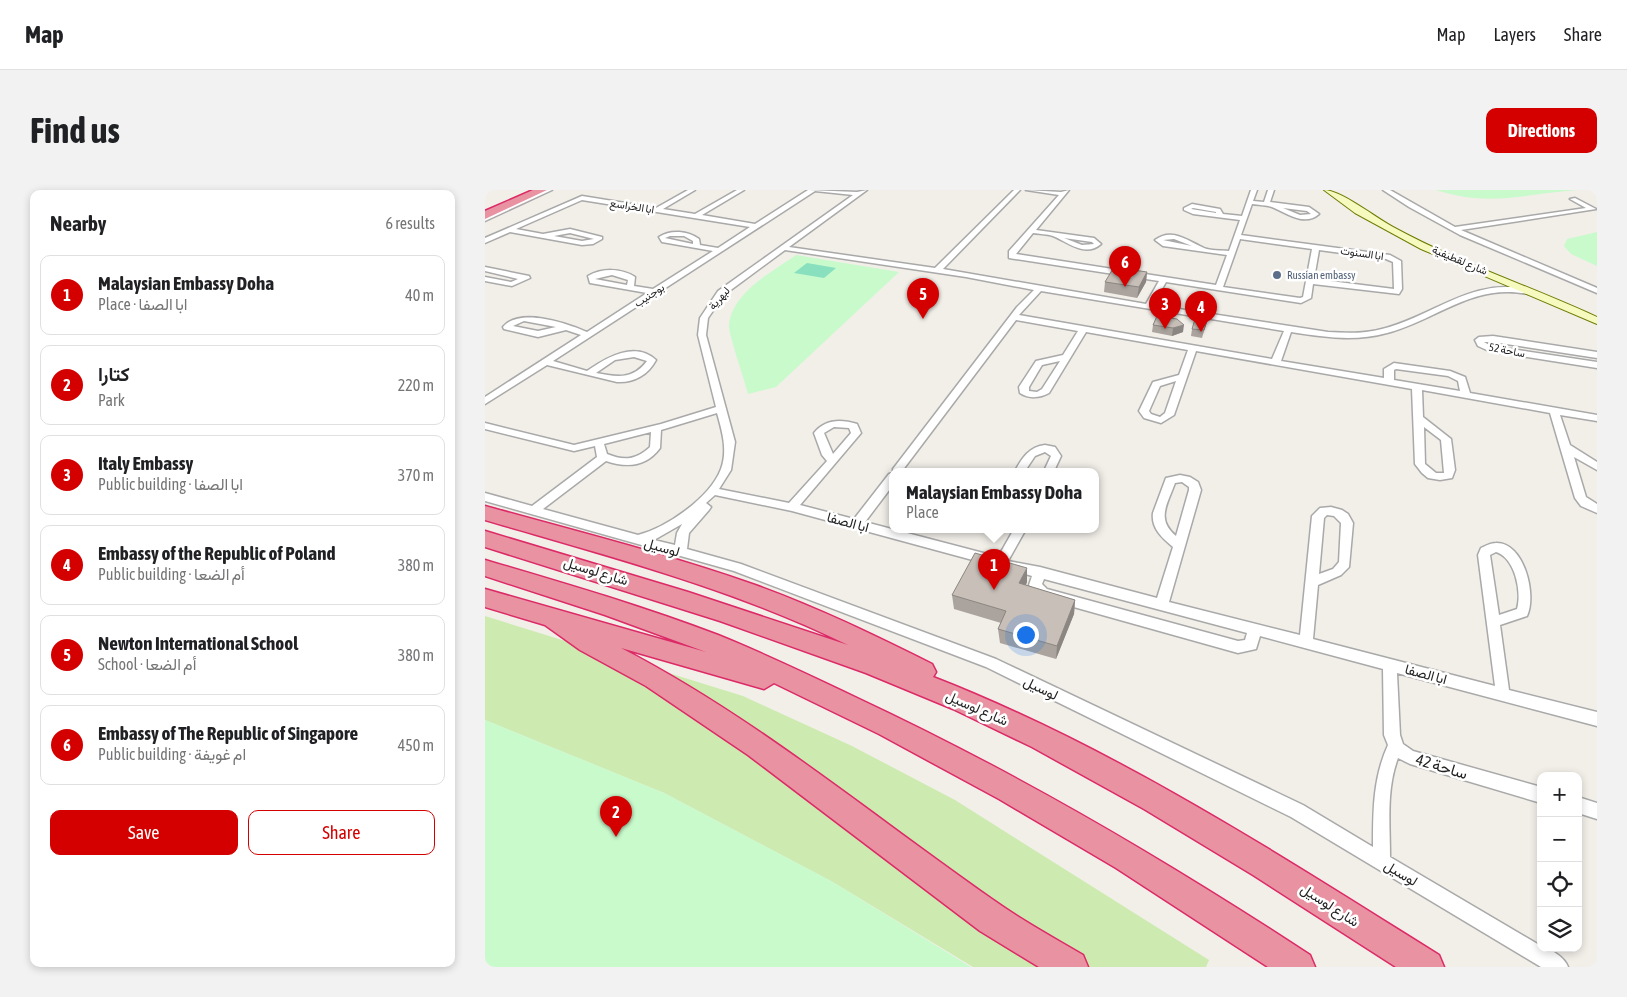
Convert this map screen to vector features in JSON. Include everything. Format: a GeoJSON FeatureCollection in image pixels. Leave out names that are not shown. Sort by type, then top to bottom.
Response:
{"type":"FeatureCollection","features":[{"type":"Feature","properties":{"kind":"highway"},"geometry":{"type":"LineString","coordinates":[[485,207],[518,190]]}},
{"type":"Feature","properties":{"kind":"highway"},"geometry":{"type":"LineString","coordinates":[[485,207],[524,190]]}},
{"type":"Feature","properties":{"kind":"highway"},"geometry":{"type":"LineString","coordinates":[[485,207],[532,190]]}},
{"type":"Feature","properties":{"kind":"highway"},"geometry":{"type":"LineString","coordinates":[[485,215],[542,190]]}},
{"type":"Feature","properties":{"kind":"highway"},"geometry":{"type":"LineString","coordinates":[[485,513],[646,559],[750,593],[925,672],[957,698]]}},
{"type":"Feature","properties":{"kind":"highway","name":"شارع لوسيل"},"geometry":{"type":"LineString","coordinates":[[485,539],[602,573],[732,615],[859,660],[957,698],[1055,746],[1202,825],[1427,967]]}},
{"type":"Feature","properties":{"kind":"highway"},"geometry":{"type":"LineString","coordinates":[[485,568],[691,635],[940,750],[1004,784],[1155,873],[1298,967]]}},
{"type":"Feature","properties":{"kind":"highway"},"geometry":{"type":"LineString","coordinates":[[485,598],[724,668],[802,685]]}},
{"type":"Feature","properties":{"kind":"highway"},"geometry":{"type":"LineString","coordinates":[[554,619],[589,643],[655,678],[758,746],[992,919],[1071,967]]}},
{"type":"Feature","properties":{"kind":"street"},"geometry":{"type":"LineString","coordinates":[[485,219],[549,190]]}},
{"type":"Feature","properties":{"kind":"street"},"geometry":{"type":"LineString","coordinates":[[657,210],[692,190]]}},
{"type":"Feature","properties":{"kind":"street"},"geometry":{"type":"LineString","coordinates":[[696,216],[741,190]]}},
{"type":"Feature","properties":{"kind":"street","name":"بوجنيب"},"geometry":{"type":"LineString","coordinates":[[485,401],[812,190]]}},
{"type":"Feature","properties":{"kind":"street"},"geometry":{"type":"LineString","coordinates":[[817,190],[859,194]]}},
{"type":"Feature","properties":{"kind":"street"},"geometry":{"type":"LineString","coordinates":[[936,272],[1017,190]]}},
{"type":"Feature","properties":{"kind":"street"},"geometry":{"type":"LineString","coordinates":[[1029,190],[1065,192]]}},
{"type":"Feature","properties":{"kind":"street"},"geometry":{"type":"LineString","coordinates":[[1219,288],[1254,190]]}},
{"type":"Feature","properties":{"kind":"street"},"geometry":{"type":"LineString","coordinates":[[1270,204],[1271,190]]}},
{"type":"Feature","properties":{"kind":"street","name":"شارع لقطيفية"},"geometry":{"type":"LineString","coordinates":[[1328,190],[1384,226],[1597,320]]}},
{"type":"Feature","properties":{"kind":"street","name":"شارع لقطيفية"},"geometry":{"type":"LineString","coordinates":[[1346,190],[1383,214],[1436,240]]}},
{"type":"Feature","properties":{"kind":"street"},"geometry":{"type":"LineString","coordinates":[[1387,190],[1501,250],[1597,290]]}},
{"type":"Feature","properties":{"kind":"street"},"geometry":{"type":"LineString","coordinates":[[1391,190],[1402,199]]}},
{"type":"Feature","properties":{"kind":"street"},"geometry":{"type":"LineString","coordinates":[[1065,192],[1012,252],[1014,257],[1162,284],[1219,288],[1301,301],[1307,298],[1316,247]]}},
{"type":"Feature","properties":{"kind":"street","name":"لبهرية"},"geometry":{"type":"LineString","coordinates":[[682,553],[680,545],[682,533],[709,502],[713,490],[726,470],[730,456],[730,442],[723,411],[702,335],[704,318],[721,293],[859,194]]}},
{"type":"Feature","properties":{"kind":"street","name":"ابا الخراسع"},"geometry":{"type":"LineString","coordinates":[[485,241],[579,199],[757,226]]}},
{"type":"Feature","properties":{"kind":"street"},"geometry":{"type":"LineString","coordinates":[[1573,200],[1595,210]]}},
{"type":"Feature","properties":{"kind":"street"},"geometry":{"type":"LineString","coordinates":[[1250,202],[1270,204],[1309,209],[1316,214],[1309,217],[1289,214],[1270,204]]}},
{"type":"Feature","properties":{"kind":"street"},"geometry":{"type":"LineString","coordinates":[[1456,228],[1595,210]]}},
{"type":"Feature","properties":{"kind":"street"},"geometry":{"type":"LineString","coordinates":[[1220,214],[1244,218]]}},
{"type":"Feature","properties":{"kind":"street"},"geometry":{"type":"LineString","coordinates":[[509,230],[587,244],[600,238],[571,231],[543,236]]}},
{"type":"Feature","properties":{"kind":"street"},"geometry":{"type":"LineString","coordinates":[[1031,231],[1056,235],[1099,243],[1093,247],[1067,244],[1056,235]]}},
{"type":"Feature","properties":{"kind":"street"},"geometry":{"type":"LineString","coordinates":[[1201,249],[1188,240],[1166,237],[1158,240],[1163,244],[1232,254]]}},
{"type":"Feature","properties":{"kind":"street","name":"ابا السنوت"},"geometry":{"type":"LineString","coordinates":[[1237,237],[1395,259],[1397,263],[1398,289],[1396,292],[1390,293],[1311,281]]}},
{"type":"Feature","properties":{"kind":"street"},"geometry":{"type":"LineString","coordinates":[[696,246],[719,250]]}},
{"type":"Feature","properties":{"kind":"street"},"geometry":{"type":"LineString","coordinates":[[782,248],[1284,330],[1338,336],[1376,333],[1393,328],[1488,289],[1509,287],[1545,296]]}},
{"type":"Feature","properties":{"kind":"street"},"geometry":{"type":"LineString","coordinates":[[1469,264],[1494,280],[1494,284],[1488,289]]}},
{"type":"Feature","properties":{"kind":"street"},"geometry":{"type":"LineString","coordinates":[[485,269],[526,278],[512,284],[485,279]]}},
{"type":"Feature","properties":{"kind":"street"},"geometry":{"type":"LineString","coordinates":[[630,287],[633,279],[629,277],[602,272],[591,278],[593,280],[654,292]]}},
{"type":"Feature","properties":{"kind":"street"},"geometry":{"type":"LineString","coordinates":[[1152,308],[1162,284]]}},
{"type":"Feature","properties":{"kind":"street"},"geometry":{"type":"LineString","coordinates":[[899,468],[1036,289]]}},
{"type":"Feature","properties":{"kind":"street"},"geometry":{"type":"LineString","coordinates":[[1017,313],[1083,328],[1193,347],[1277,358],[1389,381],[1597,418]]}},
{"type":"Feature","properties":{"kind":"street"},"geometry":{"type":"LineString","coordinates":[[563,328],[533,334],[507,327],[512,322],[525,319],[563,328],[587,335]]}},
{"type":"Feature","properties":{"kind":"street"},"geometry":{"type":"LineString","coordinates":[[1065,357],[1039,363],[1024,387],[1025,393],[1039,395],[1046,391],[1083,328]]}},
{"type":"Feature","properties":{"kind":"street"},"geometry":{"type":"LineString","coordinates":[[1277,358],[1284,330]]}},
{"type":"Feature","properties":{"kind":"street","name":"ساحة 52"},"geometry":{"type":"LineString","coordinates":[[1597,355],[1493,339],[1479,340],[1481,344],[1489,348],[1597,366]]}},
{"type":"Feature","properties":{"kind":"street"},"geometry":{"type":"LineString","coordinates":[[1182,377],[1156,384],[1144,411],[1147,416],[1161,420],[1169,415],[1193,347]]}},
{"type":"Feature","properties":{"kind":"street"},"geometry":{"type":"LineString","coordinates":[[545,362],[590,373],[628,380],[650,365],[652,360],[622,354],[613,356],[590,373]]}},
{"type":"Feature","properties":{"kind":"street"},"geometry":{"type":"LineString","coordinates":[[1389,381],[1389,369],[1394,366],[1450,374],[1462,379],[1466,395]]}},
{"type":"Feature","properties":{"kind":"street"},"geometry":{"type":"LineString","coordinates":[[1417,386],[1420,464],[1423,470],[1431,475],[1446,476],[1450,470],[1446,439],[1419,420]]}},
{"type":"Feature","properties":{"kind":"street"},"geometry":{"type":"LineString","coordinates":[[1554,410],[1581,498],[1585,503],[1597,509]]}},
{"type":"Feature","properties":{"kind":"street"},"geometry":{"type":"LineString","coordinates":[[485,426],[570,448],[723,411]]}},
{"type":"Feature","properties":{"kind":"street"},"geometry":{"type":"LineString","coordinates":[[599,442],[601,454],[604,457],[628,463],[639,461],[656,445],[660,427]]}},
{"type":"Feature","properties":{"kind":"street"},"geometry":{"type":"LineString","coordinates":[[1566,447],[1597,467]]}},
{"type":"Feature","properties":{"kind":"street"},"geometry":{"type":"LineString","coordinates":[[1022,468],[1030,454],[1042,448],[1051,449],[1057,456],[1051,468]]}},
{"type":"Feature","properties":{"kind":"street"},"geometry":{"type":"LineString","coordinates":[[533,511],[604,457]]}},
{"type":"Feature","properties":{"kind":"street"},"geometry":{"type":"LineString","coordinates":[[792,507],[833,461]]}},
{"type":"Feature","properties":{"kind":"street"},"geometry":{"type":"LineString","coordinates":[[1162,604],[1195,490],[1194,485],[1189,481],[1178,478],[1170,481],[1167,486],[1157,520],[1159,528],[1178,545]]}},
{"type":"Feature","properties":{"kind":"street"},"geometry":{"type":"LineString","coordinates":[[857,524],[889,482]]}},
{"type":"Feature","properties":{"kind":"street","name":"لبهرية"},"geometry":{"type":"LineString","coordinates":[[636,540],[655,535],[673,526],[713,490]]}},
{"type":"Feature","properties":{"kind":"street","name":"ابا الصفا"},"geometry":{"type":"LineString","coordinates":[[713,490],[772,502],[889,532]]}},
{"type":"Feature","properties":{"kind":"street","name":"لوسيل"},"geometry":{"type":"LineString","coordinates":[[485,497],[737,567],[991,664],[1297,811],[1559,967]]}},
{"type":"Feature","properties":{"kind":"street"},"geometry":{"type":"LineString","coordinates":[[1306,642],[1318,516],[1324,511],[1336,512],[1345,517],[1347,523],[1345,564],[1337,572],[1313,582]]}},
{"type":"Feature","properties":{"kind":"street","name":"ابا الصفا"},"geometry":{"type":"LineString","coordinates":[[891,533],[1597,719]]}},
{"type":"Feature","properties":{"kind":"street"},"geometry":{"type":"LineString","coordinates":[[1001,562],[1017,533]]}},
{"type":"Feature","properties":{"kind":"street"},"geometry":{"type":"LineString","coordinates":[[1494,622],[1522,612],[1525,602],[1516,559],[1505,550],[1492,548],[1485,551],[1484,555],[1503,695]]}},
{"type":"Feature","properties":{"kind":"street"},"geometry":{"type":"LineString","coordinates":[[1040,572],[1036,588],[1043,593],[1238,647],[1251,645],[1255,629]]}},
{"type":"Feature","properties":{"kind":"street"},"geometry":{"type":"LineString","coordinates":[[1382,861],[1382,782],[1386,764],[1395,746],[1392,736],[1390,665]]}},
{"type":"Feature","properties":{"kind":"street","name":"ساحة 42"},"geometry":{"type":"LineString","coordinates":[[1395,746],[1410,757],[1537,794]]}},
{"type":"Feature","properties":{"kind":"street"},"geometry":{"type":"LineString","coordinates":[[1582,806],[1597,811]]}},
{"type":"Feature","properties":{"kind":"green space"},"geometry":{"type":"Polygon","coordinates":[[[1436,190],[1579,190],[1491,199],[1474,198],[1436,190]]]}},
{"type":"Feature","properties":{"kind":"green space"},"geometry":{"type":"Polygon","coordinates":[[[1597,232],[1597,266],[1571,254],[1564,246],[1567,239],[1597,232]]]}},
{"type":"Feature","properties":{"kind":"green space"},"geometry":{"type":"Polygon","coordinates":[[[796,255],[899,272],[776,387],[748,394],[730,331],[731,314],[737,303],[754,284],[796,255]]]}},
{"type":"Feature","properties":{"kind":"green space"},"geometry":{"type":"Polygon","coordinates":[[[807,263],[836,268],[824,278],[794,273],[807,263]]]}},
{"type":"Feature","properties":{"kind":"green space"},"geometry":{"type":"Polygon","coordinates":[[[485,616],[743,696],[852,746],[955,800],[1209,960],[1206,967],[973,967],[831,881],[664,793],[485,720],[485,616]]]}},
{"type":"Feature","properties":{"kind":"green space"},"geometry":{"type":"Polygon","coordinates":[[[485,720],[664,793],[831,881],[971,967],[485,967],[485,720]]]}},
{"type":"Feature","properties":{"kind":"building"},"geometry":{"type":"Polygon","coordinates":[[[1114,267],[1147,272],[1139,287],[1105,282],[1114,267]]]}},
{"type":"Feature","properties":{"kind":"building"},"geometry":{"type":"Polygon","coordinates":[[[1157,316],[1177,319],[1184,325],[1173,328],[1153,325],[1157,316]]]}},
{"type":"Feature","properties":{"kind":"building"},"geometry":{"type":"Polygon","coordinates":[[[1195,319],[1207,321],[1204,330],[1192,329],[1195,319]]]}},
{"type":"Feature","properties":{"kind":"building"},"geometry":{"type":"Polygon","coordinates":[[[975,553],[1027,568],[1019,583],[1075,600],[1057,646],[998,629],[1006,611],[952,595],[975,553]]]}},
{"type":"Feature","properties":{"kind":"place","name":"Russian embassy"},"geometry":{"type":"Point","coordinates":[1277,275]}},
{"type":"Feature","properties":{"kind":"place","name":"Embassy of The Republic of Singapore"},"geometry":{"type":"Point","coordinates":[1125,287]}},
{"type":"Feature","properties":{"kind":"place","name":"Newton International School"},"geometry":{"type":"Point","coordinates":[923,319]}},
{"type":"Feature","properties":{"kind":"place","name":"Italy Embassy"},"geometry":{"type":"Point","coordinates":[1165,329]}},
{"type":"Feature","properties":{"kind":"place","name":"Embassy of the Republic of Poland"},"geometry":{"type":"Point","coordinates":[1201,332]}},
{"type":"Feature","properties":{"kind":"place","name":"Malaysian Embassy Doha"},"geometry":{"type":"Point","coordinates":[994,590]}},
{"type":"Feature","properties":{"kind":"place","name":"كتارا"},"geometry":{"type":"Point","coordinates":[616,837]}}]}
